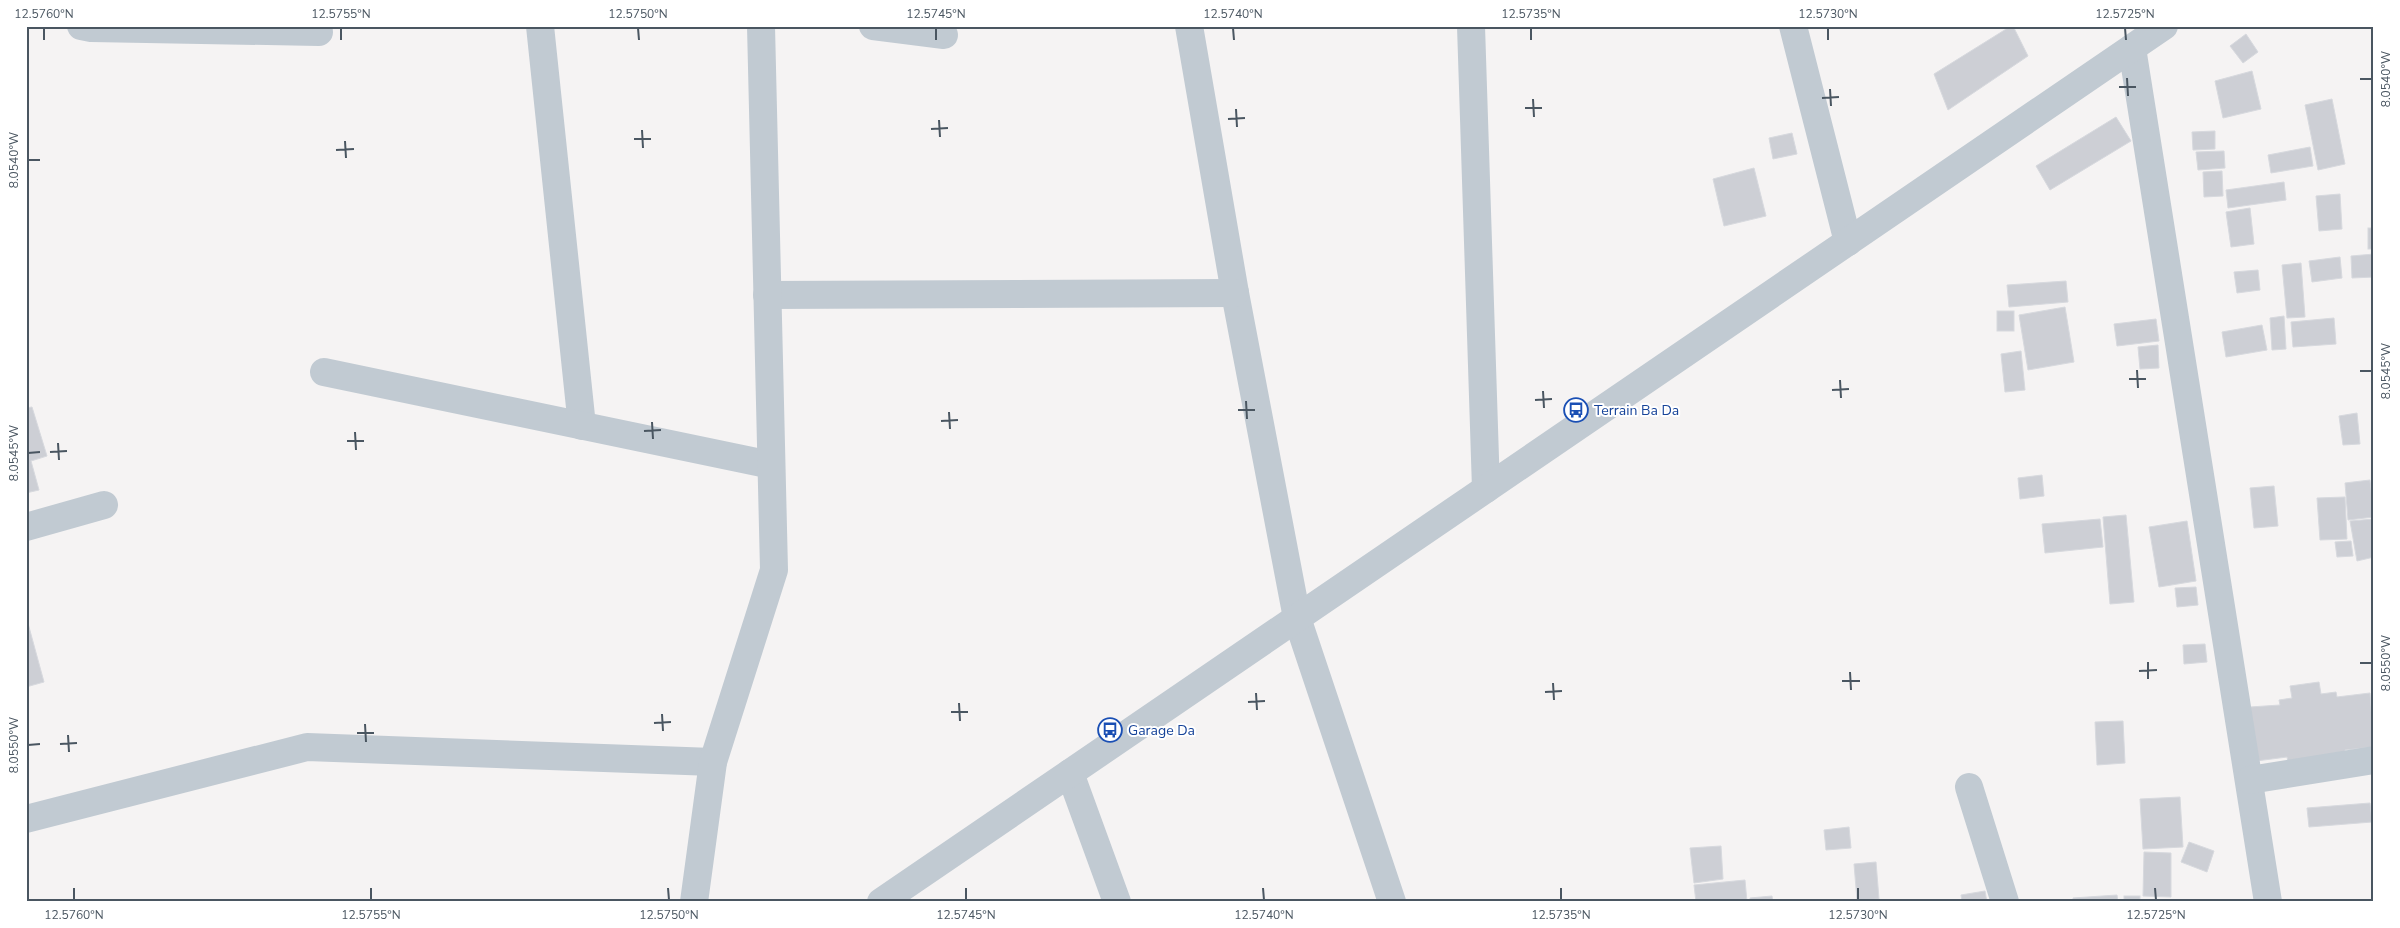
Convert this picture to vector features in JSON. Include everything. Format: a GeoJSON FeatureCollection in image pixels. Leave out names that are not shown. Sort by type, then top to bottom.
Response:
{"type":"FeatureCollection","features":[{"type":"Feature","properties":{"kind":"street"},"geometry":{"type":"LineString","coordinates":[[81,26],[91,28],[318,32]]}},
{"type":"Feature","properties":{"kind":"street"},"geometry":{"type":"LineString","coordinates":[[540,26],[582,426]]}},
{"type":"Feature","properties":{"kind":"street"},"geometry":{"type":"LineString","coordinates":[[694,902],[713,762],[774,570],[761,26]]}},
{"type":"Feature","properties":{"kind":"street"},"geometry":{"type":"LineString","coordinates":[[873,26],[944,35]]}},
{"type":"Feature","properties":{"kind":"street"},"geometry":{"type":"LineString","coordinates":[[1189,26],[1235,293],[1297,618],[1392,902]]}},
{"type":"Feature","properties":{"kind":"street"},"geometry":{"type":"LineString","coordinates":[[1471,26],[1486,489]]}},
{"type":"Feature","properties":{"kind":"street"},"geometry":{"type":"LineString","coordinates":[[1793,26],[1848,242]]}},
{"type":"Feature","properties":{"kind":"street"},"geometry":{"type":"LineString","coordinates":[[880,902],[2164,26]]}},
{"type":"Feature","properties":{"kind":"street"},"geometry":{"type":"LineString","coordinates":[[2132,48],[2268,902]]}},
{"type":"Feature","properties":{"kind":"street"},"geometry":{"type":"LineString","coordinates":[[767,295],[1235,293]]}},
{"type":"Feature","properties":{"kind":"street"},"geometry":{"type":"LineString","coordinates":[[324,372],[771,465]]}},
{"type":"Feature","properties":{"kind":"street"},"geometry":{"type":"LineString","coordinates":[[26,527],[104,505]]}},
{"type":"Feature","properties":{"kind":"street"},"geometry":{"type":"LineString","coordinates":[[26,819],[307,747],[713,762]]}},
{"type":"Feature","properties":{"kind":"street"},"geometry":{"type":"LineString","coordinates":[[2250,780],[2374,760]]}},
{"type":"Feature","properties":{"kind":"street"},"geometry":{"type":"LineString","coordinates":[[1070,772],[1117,902]]}},
{"type":"Feature","properties":{"kind":"street"},"geometry":{"type":"LineString","coordinates":[[1969,787],[2005,902]]}},
{"type":"Feature","properties":{"kind":"building"},"geometry":{"type":"Polygon","coordinates":[[[2013,26],[2028,56],[1948,110],[1934,74],[2013,26]]]}},
{"type":"Feature","properties":{"kind":"building"},"geometry":{"type":"Polygon","coordinates":[[[2246,34],[2258,52],[2243,63],[2230,46],[2246,34]]]}},
{"type":"Feature","properties":{"kind":"building"},"geometry":{"type":"Polygon","coordinates":[[[2252,71],[2261,109],[2223,118],[2215,81],[2252,71]]]}},
{"type":"Feature","properties":{"kind":"building"},"geometry":{"type":"Polygon","coordinates":[[[2332,99],[2345,164],[2318,170],[2305,105],[2332,99]]]}},
{"type":"Feature","properties":{"kind":"building"},"geometry":{"type":"Polygon","coordinates":[[[2116,117],[2131,141],[2050,190],[2036,166],[2116,117]]]}},
{"type":"Feature","properties":{"kind":"building"},"geometry":{"type":"Polygon","coordinates":[[[2215,131],[2215,149],[2193,150],[2192,132],[2215,131]]]}},
{"type":"Feature","properties":{"kind":"building"},"geometry":{"type":"Polygon","coordinates":[[[1792,133],[1797,154],[1773,159],[1769,138],[1792,133]]]}},
{"type":"Feature","properties":{"kind":"building"},"geometry":{"type":"Polygon","coordinates":[[[2310,147],[2313,166],[2271,173],[2268,155],[2310,147]]]}},
{"type":"Feature","properties":{"kind":"building"},"geometry":{"type":"Polygon","coordinates":[[[2224,151],[2225,168],[2198,170],[2196,152],[2224,151]]]}},
{"type":"Feature","properties":{"kind":"building"},"geometry":{"type":"Polygon","coordinates":[[[1754,168],[1766,216],[1724,226],[1713,179],[1754,168]]]}},
{"type":"Feature","properties":{"kind":"building"},"geometry":{"type":"Polygon","coordinates":[[[2222,171],[2223,196],[2204,197],[2203,172],[2222,171]]]}},
{"type":"Feature","properties":{"kind":"building"},"geometry":{"type":"Polygon","coordinates":[[[2284,182],[2286,200],[2228,208],[2226,190],[2284,182]]]}},
{"type":"Feature","properties":{"kind":"building"},"geometry":{"type":"Polygon","coordinates":[[[2340,194],[2342,229],[2319,231],[2316,196],[2340,194]]]}},
{"type":"Feature","properties":{"kind":"building"},"geometry":{"type":"Polygon","coordinates":[[[2250,208],[2254,244],[2231,247],[2226,212],[2250,208]]]}},
{"type":"Feature","properties":{"kind":"building"},"geometry":{"type":"Polygon","coordinates":[[[2368,228],[2374,228],[2374,249],[2368,249],[2368,228]]]}},
{"type":"Feature","properties":{"kind":"building"},"geometry":{"type":"Polygon","coordinates":[[[2374,254],[2374,277],[2352,278],[2351,256],[2374,254]]]}},
{"type":"Feature","properties":{"kind":"building"},"geometry":{"type":"Polygon","coordinates":[[[2340,257],[2342,278],[2312,282],[2309,261],[2340,257]]]}},
{"type":"Feature","properties":{"kind":"building"},"geometry":{"type":"Polygon","coordinates":[[[2301,263],[2305,317],[2287,318],[2282,265],[2301,263]]]}},
{"type":"Feature","properties":{"kind":"building"},"geometry":{"type":"Polygon","coordinates":[[[2258,270],[2260,290],[2237,293],[2234,272],[2258,270]]]}},
{"type":"Feature","properties":{"kind":"building"},"geometry":{"type":"Polygon","coordinates":[[[2066,281],[2068,302],[2009,307],[2007,285],[2066,281]]]}},
{"type":"Feature","properties":{"kind":"building"},"geometry":{"type":"Polygon","coordinates":[[[2065,307],[2074,362],[2028,370],[2019,315],[2065,307]]]}},
{"type":"Feature","properties":{"kind":"building"},"geometry":{"type":"Polygon","coordinates":[[[1997,311],[2014,311],[2014,331],[1997,331],[1997,311]]]}},
{"type":"Feature","properties":{"kind":"building"},"geometry":{"type":"Polygon","coordinates":[[[2284,316],[2286,349],[2272,350],[2270,318],[2284,316]]]}},
{"type":"Feature","properties":{"kind":"building"},"geometry":{"type":"Polygon","coordinates":[[[2334,318],[2336,344],[2293,347],[2291,322],[2334,318]]]}},
{"type":"Feature","properties":{"kind":"building"},"geometry":{"type":"Polygon","coordinates":[[[2156,319],[2159,341],[2117,346],[2114,324],[2156,319]]]}},
{"type":"Feature","properties":{"kind":"building"},"geometry":{"type":"Polygon","coordinates":[[[2262,325],[2267,350],[2226,357],[2222,332],[2262,325]]]}},
{"type":"Feature","properties":{"kind":"building"},"geometry":{"type":"Polygon","coordinates":[[[2158,345],[2159,368],[2140,369],[2138,347],[2158,345]]]}},
{"type":"Feature","properties":{"kind":"building"},"geometry":{"type":"Polygon","coordinates":[[[2021,351],[2025,390],[2005,392],[2001,354],[2021,351]]]}},
{"type":"Feature","properties":{"kind":"building"},"geometry":{"type":"Polygon","coordinates":[[[32,407],[47,456],[31,461],[39,490],[26,493],[26,408],[32,407]]]}},
{"type":"Feature","properties":{"kind":"building"},"geometry":{"type":"Polygon","coordinates":[[[2357,413],[2360,444],[2343,445],[2339,416],[2357,413]]]}},
{"type":"Feature","properties":{"kind":"building"},"geometry":{"type":"Polygon","coordinates":[[[2042,475],[2044,496],[2020,499],[2018,478],[2042,475]]]}},
{"type":"Feature","properties":{"kind":"building"},"geometry":{"type":"Polygon","coordinates":[[[2370,480],[2374,517],[2348,520],[2345,483],[2370,480]]]}},
{"type":"Feature","properties":{"kind":"building"},"geometry":{"type":"Polygon","coordinates":[[[2274,486],[2278,526],[2254,528],[2250,488],[2274,486]]]}},
{"type":"Feature","properties":{"kind":"building"},"geometry":{"type":"Polygon","coordinates":[[[2345,497],[2347,539],[2320,540],[2317,498],[2345,497]]]}},
{"type":"Feature","properties":{"kind":"building"},"geometry":{"type":"Polygon","coordinates":[[[2126,515],[2134,602],[2110,604],[2103,517],[2126,515]]]}},
{"type":"Feature","properties":{"kind":"building"},"geometry":{"type":"Polygon","coordinates":[[[2100,519],[2103,547],[2045,553],[2042,524],[2100,519]]]}},
{"type":"Feature","properties":{"kind":"building"},"geometry":{"type":"Polygon","coordinates":[[[2374,519],[2374,557],[2357,561],[2350,521],[2374,519]]]}},
{"type":"Feature","properties":{"kind":"building"},"geometry":{"type":"Polygon","coordinates":[[[2187,521],[2196,581],[2159,587],[2149,527],[2187,521]]]}},
{"type":"Feature","properties":{"kind":"building"},"geometry":{"type":"Polygon","coordinates":[[[2351,541],[2353,556],[2337,557],[2335,542],[2351,541]]]}},
{"type":"Feature","properties":{"kind":"building"},"geometry":{"type":"Polygon","coordinates":[[[2196,587],[2198,605],[2177,607],[2175,588],[2196,587]]]}},
{"type":"Feature","properties":{"kind":"building"},"geometry":{"type":"Polygon","coordinates":[[[26,616],[44,682],[26,687],[26,616]]]}},
{"type":"Feature","properties":{"kind":"building"},"geometry":{"type":"Polygon","coordinates":[[[2205,644],[2207,662],[2184,664],[2183,645],[2205,644]]]}},
{"type":"Feature","properties":{"kind":"building"},"geometry":{"type":"Polygon","coordinates":[[[2319,682],[2321,694],[2336,692],[2337,697],[2370,693],[2374,747],[2345,750],[2345,756],[2288,763],[2287,757],[2256,761],[2250,707],[2280,705],[2279,700],[2292,698],[2290,686],[2319,682]]]}},
{"type":"Feature","properties":{"kind":"building"},"geometry":{"type":"Polygon","coordinates":[[[2123,721],[2125,763],[2097,765],[2095,722],[2123,721]]]}},
{"type":"Feature","properties":{"kind":"building"},"geometry":{"type":"Polygon","coordinates":[[[2180,797],[2183,847],[2143,849],[2140,799],[2180,797]]]}},
{"type":"Feature","properties":{"kind":"building"},"geometry":{"type":"Polygon","coordinates":[[[2370,803],[2372,822],[2309,827],[2307,808],[2370,803]]]}},
{"type":"Feature","properties":{"kind":"building"},"geometry":{"type":"Polygon","coordinates":[[[1849,827],[1851,848],[1826,850],[1824,830],[1849,827]]]}},
{"type":"Feature","properties":{"kind":"building"},"geometry":{"type":"Polygon","coordinates":[[[2189,842],[2214,851],[2207,872],[2181,862],[2189,842]]]}},
{"type":"Feature","properties":{"kind":"building"},"geometry":{"type":"Polygon","coordinates":[[[1721,846],[1723,879],[1694,883],[1690,848],[1721,846]]]}},
{"type":"Feature","properties":{"kind":"building"},"geometry":{"type":"Polygon","coordinates":[[[2144,852],[2171,853],[2171,897],[2143,896],[2144,852]]]}},
{"type":"Feature","properties":{"kind":"building"},"geometry":{"type":"Polygon","coordinates":[[[1876,862],[1879,899],[1857,900],[1854,864],[1876,862]]]}},
{"type":"Feature","properties":{"kind":"building"},"geometry":{"type":"Polygon","coordinates":[[[1745,880],[1747,902],[1696,902],[1694,885],[1745,880]]]}},
{"type":"Feature","properties":{"kind":"building"},"geometry":{"type":"Polygon","coordinates":[[[1985,891],[1987,902],[1962,902],[1961,895],[1985,891]]]}},
{"type":"Feature","properties":{"kind":"building"},"geometry":{"type":"Polygon","coordinates":[[[2117,895],[2118,902],[2073,902],[2073,898],[2117,895]]]}},
{"type":"Feature","properties":{"kind":"building"},"geometry":{"type":"Polygon","coordinates":[[[1772,896],[1773,902],[1750,902],[1750,898],[1772,896]]]}},
{"type":"Feature","properties":{"kind":"building"},"geometry":{"type":"Polygon","coordinates":[[[2124,896],[2140,896],[2140,902],[2124,902],[2124,896]]]}},
{"type":"Feature","properties":{"kind":"place","name":"Terrain Ba Da"},"geometry":{"type":"Point","coordinates":[1576,410]}},
{"type":"Feature","properties":{"kind":"place","name":"Garage Da"},"geometry":{"type":"Point","coordinates":[1110,730]}}]}
